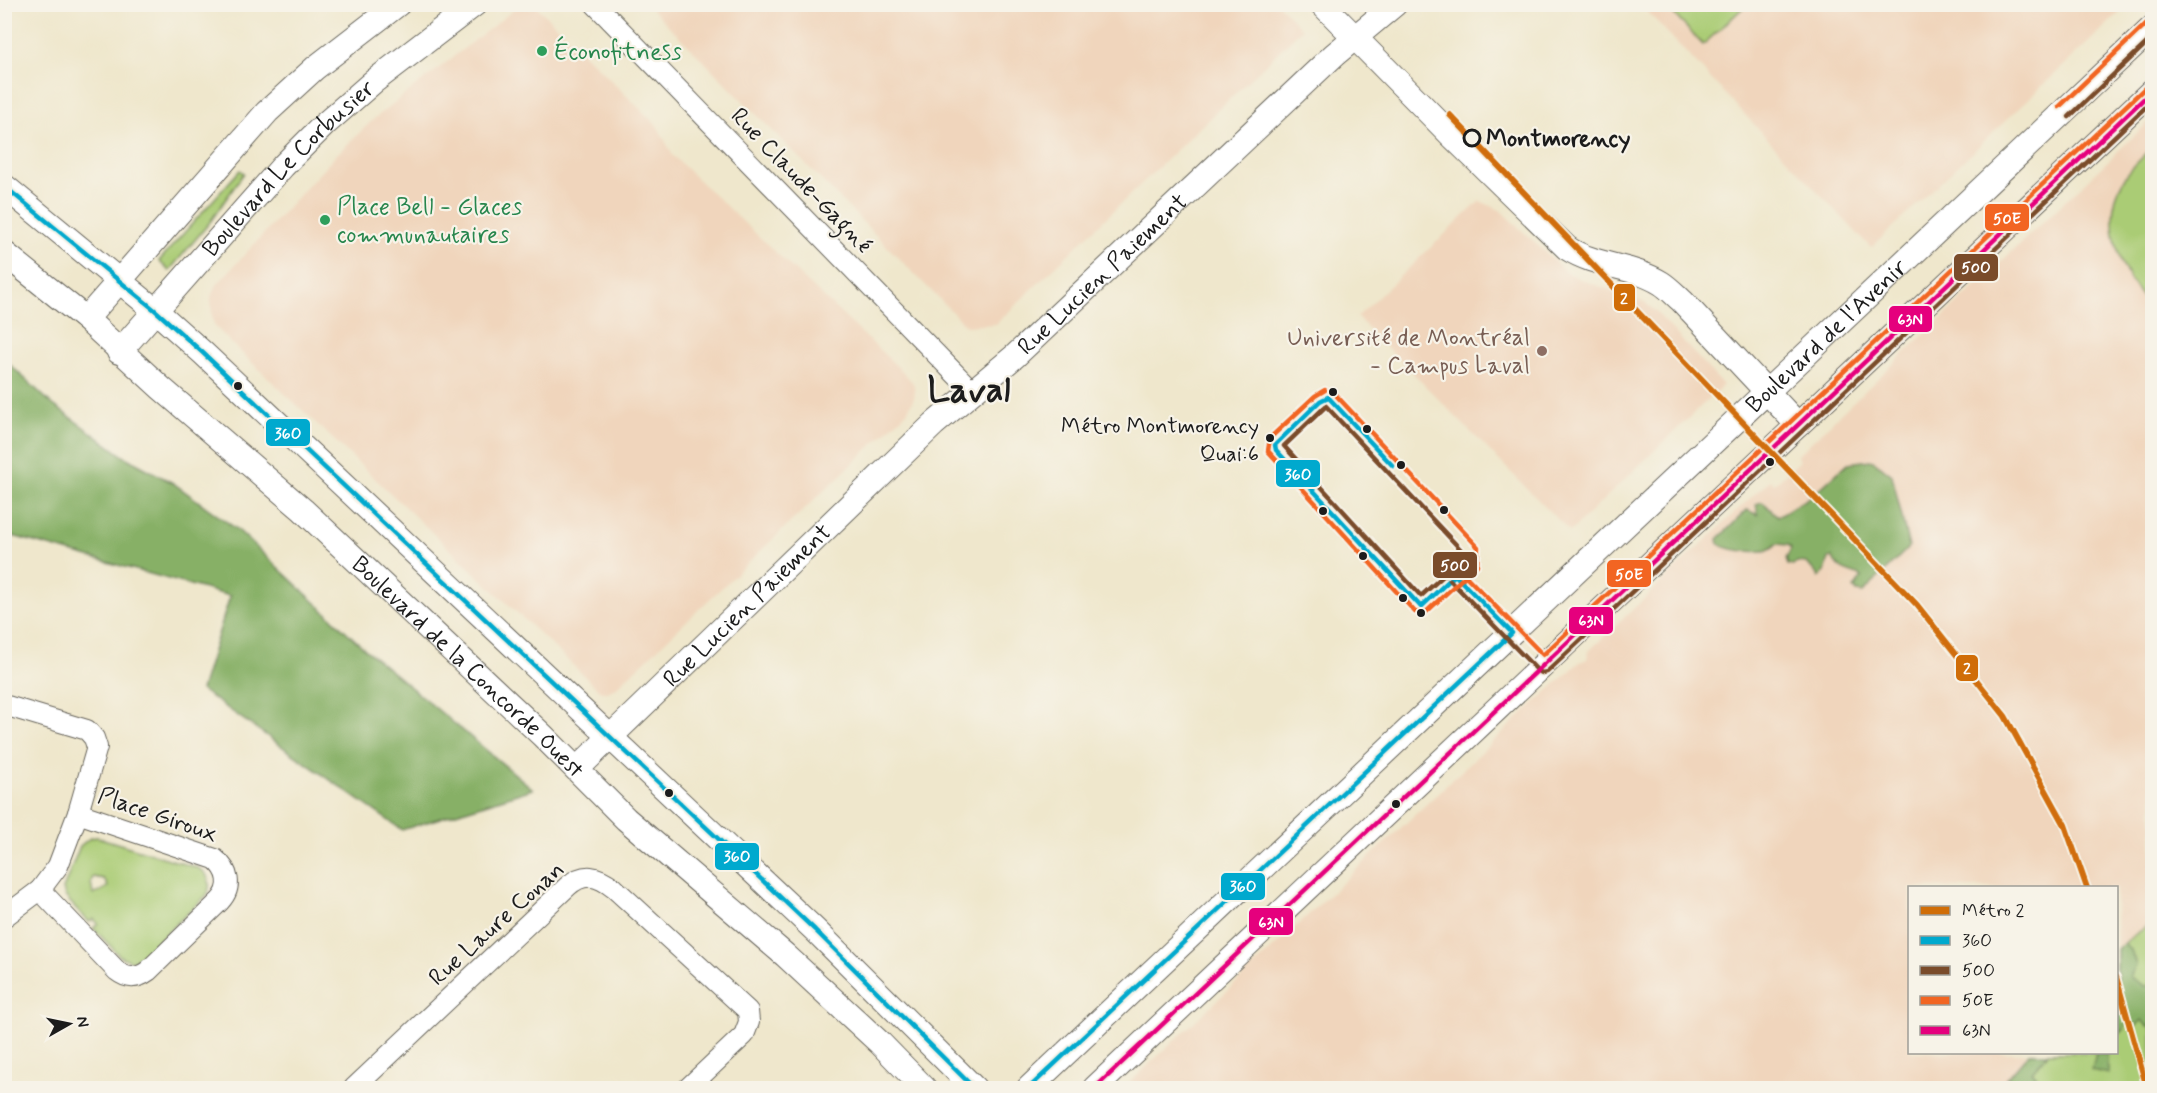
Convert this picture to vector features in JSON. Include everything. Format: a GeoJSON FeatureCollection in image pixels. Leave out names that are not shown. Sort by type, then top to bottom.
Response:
{"type":"FeatureCollection","features":[{"type":"Feature","properties":{"kind":"street","name":"Boulevard Le Corbusier"},"geometry":{"type":"LineString","coordinates":[[86,319],[267,112],[315,68],[398,4]]}},
{"type":"Feature","properties":{"kind":"street","name":"Boulevard Le Corbusier"},"geometry":{"type":"LineString","coordinates":[[119,352],[283,166],[325,124],[381,76],[475,4]]}},
{"type":"Feature","properties":{"kind":"street","name":"Rue Claude-Gagné"},"geometry":{"type":"LineString","coordinates":[[595,4],[972,391]]}},
{"type":"Feature","properties":{"kind":"street"},"geometry":{"type":"LineString","coordinates":[[1322,4],[1567,248],[1585,258],[1643,274],[1663,284],[1682,301],[1798,425]]}},
{"type":"Feature","properties":{"kind":"street","name":"Rue Lucien Paiement"},"geometry":{"type":"LineString","coordinates":[[577,769],[919,439],[1015,356],[1354,38],[1395,4]]}},
{"type":"Feature","properties":{"kind":"street","name":"Boulevard de l'Avenir"},"geometry":{"type":"LineString","coordinates":[[1029,1089],[2152,28]]}},
{"type":"Feature","properties":{"kind":"street","name":"Boulevard de l'Avenir"},"geometry":{"type":"LineString","coordinates":[[1095,1089],[2152,91]]}},
{"type":"Feature","properties":{"kind":"street","name":"Boulevard de la Concorde Ouest"},"geometry":{"type":"LineString","coordinates":[[4,186],[156,311],[219,368],[823,938],[974,1089]]}},
{"type":"Feature","properties":{"kind":"street","name":"Boulevard de la Concorde Ouest"},"geometry":{"type":"LineString","coordinates":[[4,253],[86,319],[119,352],[303,510],[577,769],[617,811],[739,914],[839,1004],[924,1089]]}},
{"type":"Feature","properties":{"kind":"street"},"geometry":{"type":"LineString","coordinates":[[4,705],[87,730],[94,738],[96,750],[78,813],[58,866],[40,890],[4,917]]}},
{"type":"Feature","properties":{"kind":"street","name":"Place Giroux"},"geometry":{"type":"LineString","coordinates":[[40,890],[117,971],[125,976],[135,977],[148,971],[220,901],[226,892],[228,876],[223,866],[215,859],[78,813]]}},
{"type":"Feature","properties":{"kind":"street","name":"Rue Laure Conan"},"geometry":{"type":"LineString","coordinates":[[354,1089],[568,886],[580,878],[590,876],[604,880],[614,888],[748,1011],[749,1022],[744,1035],[688,1089]]}},
{"type":"Feature","properties":{"kind":"shaded area"},"geometry":{"type":"Polygon","coordinates":[[[1278,4],[1302,29],[996,324],[966,326],[648,5],[1278,4]]]}},
{"type":"Feature","properties":{"kind":"shaded area"},"geometry":{"type":"Polygon","coordinates":[[[520,5],[535,5],[658,127],[673,156],[903,372],[913,383],[915,391],[907,412],[618,686],[608,692],[602,692],[597,688],[230,342],[215,326],[212,319],[211,297],[215,287],[337,154],[375,118],[520,5]]]}},
{"type":"Feature","properties":{"kind":"shaded area"},"geometry":{"type":"Polygon","coordinates":[[[1641,5],[2128,5],[1871,248],[1641,5]]]}},
{"type":"Feature","properties":{"kind":"shaded area"},"geometry":{"type":"Polygon","coordinates":[[[2152,119],[2152,923],[2118,949],[2118,886],[1908,886],[1908,1054],[2028,1054],[1999,1088],[1124,1088],[1519,717],[1580,662],[1587,659],[1589,651],[1743,505],[1770,480],[1774,484],[1800,461],[1797,456],[2152,119]]]}},
{"type":"Feature","properties":{"kind":"shaded area","name":"Université de Montréal - Campus Laval"},"geometry":{"type":"Polygon","coordinates":[[[1480,201],[1500,210],[1566,272],[1644,302],[1723,385],[1570,532],[1357,317],[1480,201]]]}},
{"type":"Feature","properties":{"kind":"green space"},"geometry":{"type":"Polygon","coordinates":[[[1665,5],[1746,5],[1703,45],[1665,5]]]}},
{"type":"Feature","properties":{"kind":"green space"},"geometry":{"type":"Polygon","coordinates":[[[2152,148],[2152,308],[2122,264],[2113,230],[2113,212],[2124,179],[2152,148]]]}},
{"type":"Feature","properties":{"kind":"green space"},"geometry":{"type":"Polygon","coordinates":[[[240,170],[244,173],[210,222],[169,271],[159,261],[240,170]]]}},
{"type":"Feature","properties":{"kind":"green space"},"geometry":{"type":"Polygon","coordinates":[[[5,360],[52,404],[125,457],[173,483],[238,530],[366,650],[533,789],[402,830],[201,690],[230,596],[5,534],[5,360]]]}},
{"type":"Feature","properties":{"kind":"green space"},"geometry":{"type":"Polygon","coordinates":[[[1870,460],[1892,475],[1909,547],[1863,593],[1857,592],[1854,588],[1862,577],[1841,569],[1832,557],[1829,558],[1825,572],[1819,577],[1807,563],[1797,562],[1793,566],[1788,565],[1786,559],[1791,548],[1788,545],[1777,544],[1771,549],[1753,551],[1734,550],[1719,544],[1718,539],[1747,510],[1758,515],[1756,504],[1762,502],[1778,516],[1813,495],[1848,463],[1870,460]]]}},
{"type":"Feature","properties":{"kind":"green space"},"geometry":{"type":"Polygon","coordinates":[[[97,837],[198,868],[205,873],[208,879],[207,895],[143,955],[132,961],[121,957],[93,928],[98,924],[94,919],[89,922],[65,896],[63,889],[80,846],[90,838],[97,837]],[[93,877],[91,882],[93,895],[108,887],[104,879],[93,877]]]}},
{"type":"Feature","properties":{"kind":"green space"},"geometry":{"type":"Polygon","coordinates":[[[2152,923],[2152,1088],[1999,1088],[2028,1054],[2118,1054],[2118,949],[2152,923]]]}},
{"type":"Feature","properties":{"kind":"green space"},"geometry":{"type":"Polygon","coordinates":[[[2124,943],[2131,950],[2136,965],[2130,977],[2144,986],[2152,985],[2152,1027],[2146,1025],[2142,1020],[2135,1027],[2130,1022],[2118,1035],[2118,949],[2124,943]]]}},
{"type":"Feature","properties":{"kind":"green space"},"geometry":{"type":"Polygon","coordinates":[[[2028,1054],[2047,1054],[2032,1072],[2048,1088],[1999,1088],[2028,1054]]]}},
{"type":"Feature","properties":{"kind":"green space"},"geometry":{"type":"Polygon","coordinates":[[[2096,1054],[2107,1054],[2109,1074],[2092,1070],[2096,1054]]]}},
{"type":"Feature","properties":{"kind":"metro line","name":"2"},"geometry":{"type":"LineString","coordinates":[[1450,115],[1917,605],[2005,716],[2065,825],[2086,886]]}},
{"type":"Feature","properties":{"kind":"metro line","name":"2"},"geometry":{"type":"LineString","coordinates":[[2118,984],[2147,1088]]}},
{"type":"Feature","properties":{"kind":"transit line","name":"50E"},"geometry":{"type":"LineString","coordinates":[[2059,107],[2147,23]]}},
{"type":"Feature","properties":{"kind":"transit line","name":"50O"},"geometry":{"type":"LineString","coordinates":[[2069,117],[2152,38]]}},
{"type":"Feature","properties":{"kind":"transit line","name":"50E"},"geometry":{"type":"LineString","coordinates":[[1460,570],[1543,655],[2147,86]]}},
{"type":"Feature","properties":{"kind":"transit line","name":"63N"},"geometry":{"type":"LineString","coordinates":[[1095,1088],[2152,91]]}},
{"type":"Feature","properties":{"kind":"transit line","name":"50O"},"geometry":{"type":"LineString","coordinates":[[1450,580],[1538,671],[1547,672],[2152,101]]}},
{"type":"Feature","properties":{"kind":"transit line","name":"36O"},"geometry":{"type":"LineString","coordinates":[[4,186],[156,311],[203,353],[815,930],[974,1088]]}},
{"type":"Feature","properties":{"kind":"transit line","name":"50E"},"geometry":{"type":"LineString","coordinates":[[1325,390],[1315,396],[1270,438],[1268,451],[1415,612],[1424,614],[1477,565],[1478,547],[1333,392]]}},
{"type":"Feature","properties":{"kind":"transit line","name":"36O"},"geometry":{"type":"LineString","coordinates":[[1029,1088],[1512,633],[1455,575],[1421,607],[1276,450],[1275,445],[1320,401],[1328,397],[1393,466]]}},
{"type":"Feature","properties":{"kind":"transit line","name":"50O"},"geometry":{"type":"LineString","coordinates":[[1326,406],[1464,553],[1464,557],[1421,596],[1284,446],[1326,406]]}},
{"type":"Feature","properties":{"kind":"place","name":"Éconofitness"},"geometry":{"type":"Point","coordinates":[542,51]}},
{"type":"Feature","properties":{"kind":"place","name":"Montmorency"},"geometry":{"type":"Point","coordinates":[1472,138]}},
{"type":"Feature","properties":{"kind":"place","name":"Place Bell - Glaces communautaires"},"geometry":{"type":"Point","coordinates":[325,220]}},
{"type":"Feature","properties":{"kind":"place","name":"Université de Montréal - Campus Laval"},"geometry":{"type":"Point","coordinates":[1542,351]}},
{"type":"Feature","properties":{"kind":"place","name":"Métro Montmorency Quai:6"},"geometry":{"type":"Point","coordinates":[1270,438]}},
{"type":"Feature","properties":{"kind":"district","name":"Laval"},"geometry":{"type":"Point","coordinates":[969,388]}}]}
